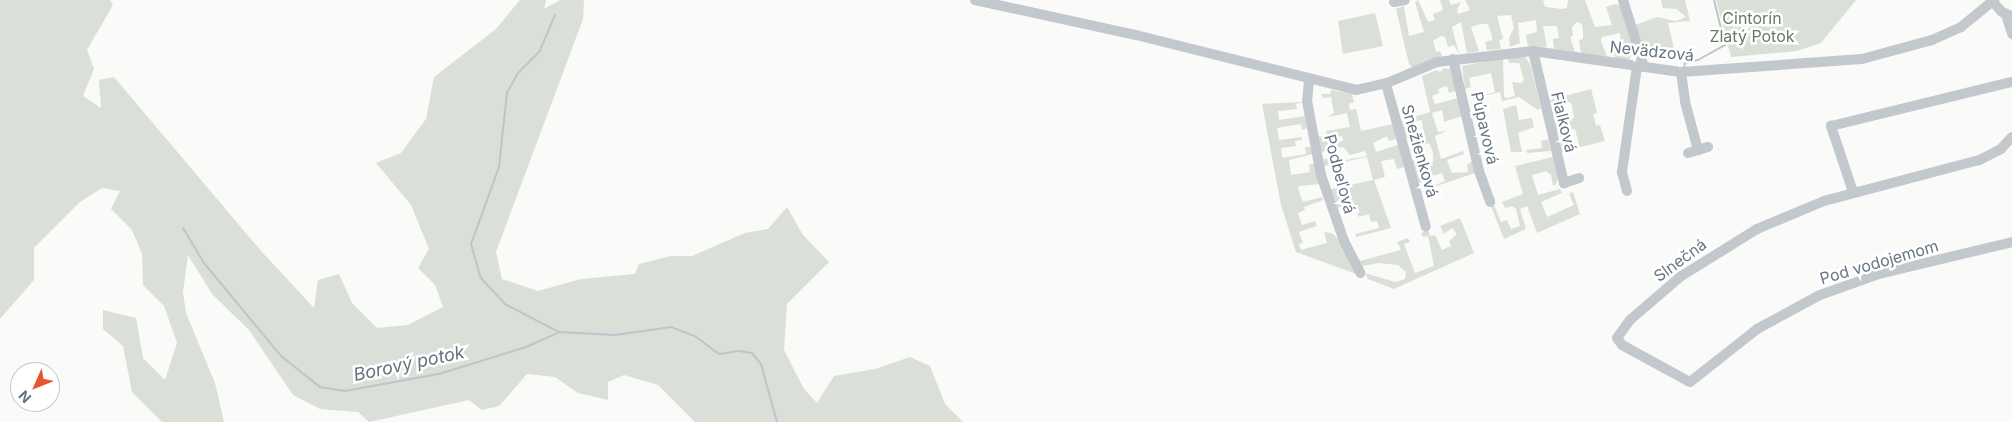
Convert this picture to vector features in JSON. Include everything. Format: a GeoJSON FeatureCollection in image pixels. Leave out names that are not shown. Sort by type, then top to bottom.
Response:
{"type":"FeatureCollection","features":[{"type":"Feature","properties":{"kind":"street","name":"Nevädzová"},"geometry":{"type":"LineString","coordinates":[[975,0],[1136,35],[1305,79],[1356,90],[1386,84],[1437,62],[1533,51],[1681,72],[1849,60],[1890,54],[1961,27],[1994,1]]}},
{"type":"Feature","properties":{"kind":"street"},"geometry":{"type":"LineString","coordinates":[[1623,0],[1641,67],[1622,172],[1627,191]]}},
{"type":"Feature","properties":{"kind":"street"},"geometry":{"type":"LineString","coordinates":[[1994,1],[2009,15],[2012,34]]}},
{"type":"Feature","properties":{"kind":"street","name":"Fialková"},"geometry":{"type":"LineString","coordinates":[[1533,51],[1564,184],[1579,178]]}},
{"type":"Feature","properties":{"kind":"street","name":"Púpavová"},"geometry":{"type":"LineString","coordinates":[[1453,59],[1479,171],[1490,202]]}},
{"type":"Feature","properties":{"kind":"street"},"geometry":{"type":"LineString","coordinates":[[1681,72],[1693,151],[1708,147]]}},
{"type":"Feature","properties":{"kind":"street","name":"Podbeľová"},"geometry":{"type":"LineString","coordinates":[[1305,79],[1307,101],[1321,175],[1344,241],[1360,272]]}},
{"type":"Feature","properties":{"kind":"street"},"geometry":{"type":"LineString","coordinates":[[1853,192],[1831,126],[2012,82]]}},
{"type":"Feature","properties":{"kind":"street","name":"Snežienková"},"geometry":{"type":"LineString","coordinates":[[1386,84],[1426,227]]}},
{"type":"Feature","properties":{"kind":"street","name":"Slnečná"},"geometry":{"type":"LineString","coordinates":[[1690,382],[1622,345],[1617,333],[1664,290],[1731,243],[1785,216],[1853,192],[1979,160],[2001,148],[2012,137]]}},
{"type":"Feature","properties":{"kind":"street","name":"Pod vodojemom"},"geometry":{"type":"LineString","coordinates":[[1690,382],[1756,329],[1820,295],[1870,277],[2012,242]]}},
{"type":"Feature","properties":{"kind":"green space"},"geometry":{"type":"Polygon","coordinates":[[[0,0],[110,0],[113,5],[87,50],[94,69],[83,96],[101,108],[99,80],[114,77],[262,252],[314,308],[318,280],[339,274],[352,303],[377,328],[408,325],[443,307],[435,285],[418,268],[429,249],[411,205],[376,163],[401,153],[426,119],[434,77],[496,29],[520,0],[546,0],[544,9],[560,0],[584,0],[583,19],[496,252],[502,279],[538,291],[581,279],[635,274],[639,264],[671,256],[692,256],[745,233],[768,229],[787,207],[803,235],[829,262],[787,304],[784,350],[804,389],[817,403],[834,376],[875,369],[910,357],[930,366],[945,404],[963,422],[695,422],[658,385],[624,375],[608,382],[608,400],[578,393],[555,377],[527,374],[499,406],[482,410],[469,400],[369,422],[358,412],[320,409],[293,395],[249,330],[212,294],[188,255],[183,292],[186,313],[215,383],[224,422],[162,422],[132,392],[123,346],[103,329],[103,310],[136,318],[143,358],[165,380],[177,343],[164,306],[143,285],[142,254],[132,230],[111,209],[120,191],[102,188],[80,202],[34,248],[34,280],[0,319],[0,0]]]}},
{"type":"Feature","properties":{"kind":"green space"},"geometry":{"type":"Polygon","coordinates":[[[1418,0],[1428,22],[1435,20],[1433,14],[1443,10],[1440,0],[1449,0],[1451,5],[1461,2],[1457,10],[1458,14],[1470,10],[1465,0],[1543,0],[1545,7],[1562,9],[1567,8],[1568,0],[1585,0],[1595,27],[1612,25],[1606,7],[1615,4],[1621,6],[1634,53],[1628,60],[1616,59],[1610,46],[1621,44],[1620,33],[1602,37],[1601,41],[1607,57],[1581,53],[1579,40],[1583,39],[1582,24],[1577,22],[1572,27],[1573,36],[1570,37],[1575,52],[1554,49],[1553,39],[1559,38],[1557,26],[1543,26],[1547,47],[1528,46],[1526,35],[1537,32],[1536,20],[1518,23],[1520,43],[1510,47],[1509,38],[1514,28],[1511,15],[1497,16],[1503,39],[1499,40],[1501,49],[1487,50],[1485,42],[1492,40],[1492,36],[1488,24],[1481,24],[1471,27],[1479,51],[1467,53],[1461,22],[1452,27],[1459,54],[1454,45],[1448,47],[1445,37],[1441,36],[1433,41],[1436,52],[1440,51],[1442,56],[1413,68],[1409,64],[1396,9],[1404,6],[1409,36],[1424,32],[1415,2],[1418,0]]]}},
{"type":"Feature","properties":{"kind":"green space"},"geometry":{"type":"Polygon","coordinates":[[[1661,0],[1685,0],[1690,21],[1668,23],[1675,53],[1644,54],[1635,25],[1657,17],[1676,21],[1686,17],[1677,9],[1663,8],[1661,0]]]}},
{"type":"Feature","properties":{"kind":"green space","name":"Cintorín Zlatý Potok"},"geometry":{"type":"Polygon","coordinates":[[[1716,0],[1856,0],[1821,43],[1797,51],[1731,57],[1716,0]]]}},
{"type":"Feature","properties":{"kind":"green space"},"geometry":{"type":"Polygon","coordinates":[[[1375,13],[1383,46],[1343,54],[1338,21],[1375,13]]]}},
{"type":"Feature","properties":{"kind":"green space"},"geometry":{"type":"Polygon","coordinates":[[[1525,57],[1530,64],[1541,108],[1538,110],[1519,97],[1502,101],[1500,92],[1468,100],[1495,92],[1491,73],[1469,78],[1471,87],[1465,89],[1462,66],[1503,58],[1504,97],[1507,98],[1515,96],[1512,82],[1521,83],[1524,80],[1519,63],[1509,63],[1508,58],[1525,57]]]}},
{"type":"Feature","properties":{"kind":"green space"},"geometry":{"type":"Polygon","coordinates":[[[1444,68],[1450,69],[1456,91],[1449,93],[1447,86],[1438,89],[1439,93],[1432,96],[1435,104],[1458,98],[1462,116],[1444,122],[1442,110],[1432,113],[1438,132],[1447,131],[1435,136],[1441,159],[1463,151],[1464,154],[1447,160],[1452,173],[1468,172],[1467,165],[1472,161],[1475,173],[1419,192],[1445,181],[1442,173],[1430,177],[1427,169],[1421,171],[1425,181],[1417,183],[1411,161],[1418,158],[1420,166],[1433,162],[1433,152],[1429,143],[1414,148],[1413,143],[1424,139],[1422,120],[1406,124],[1410,138],[1405,139],[1401,121],[1430,112],[1422,76],[1437,70],[1440,72],[1444,68]]]}},
{"type":"Feature","properties":{"kind":"green space"},"geometry":{"type":"Polygon","coordinates":[[[1591,89],[1597,113],[1593,114],[1596,126],[1600,125],[1605,141],[1560,152],[1557,141],[1563,139],[1565,149],[1579,145],[1575,129],[1555,134],[1552,122],[1574,118],[1572,105],[1570,102],[1555,106],[1558,116],[1551,118],[1547,101],[1591,89]]]}},
{"type":"Feature","properties":{"kind":"green space"},"geometry":{"type":"Polygon","coordinates":[[[1331,90],[1352,94],[1354,102],[1349,104],[1350,110],[1356,109],[1361,131],[1393,124],[1396,139],[1389,141],[1387,136],[1373,143],[1376,152],[1398,145],[1404,167],[1397,169],[1394,159],[1381,161],[1385,177],[1374,180],[1391,228],[1356,237],[1355,234],[1379,228],[1377,221],[1371,222],[1369,214],[1359,217],[1348,195],[1340,198],[1343,206],[1338,208],[1331,189],[1373,180],[1367,157],[1324,166],[1323,159],[1329,158],[1331,163],[1367,156],[1365,151],[1350,155],[1343,147],[1321,152],[1318,137],[1325,135],[1329,147],[1334,146],[1334,143],[1343,141],[1342,136],[1337,137],[1337,133],[1327,135],[1326,131],[1350,127],[1347,113],[1328,117],[1334,113],[1331,97],[1323,98],[1321,94],[1330,94],[1331,90]]]}},
{"type":"Feature","properties":{"kind":"green space"},"geometry":{"type":"Polygon","coordinates":[[[1303,102],[1296,104],[1297,109],[1278,111],[1279,120],[1305,116],[1307,128],[1302,130],[1301,124],[1277,128],[1279,140],[1302,137],[1302,140],[1295,141],[1296,146],[1281,148],[1282,158],[1306,154],[1305,147],[1311,147],[1313,154],[1289,160],[1291,175],[1310,172],[1309,164],[1315,164],[1320,184],[1298,186],[1303,202],[1322,197],[1323,200],[1304,207],[1305,210],[1298,213],[1302,225],[1315,221],[1317,226],[1299,232],[1303,243],[1299,244],[1301,250],[1327,243],[1324,232],[1332,233],[1340,241],[1356,274],[1296,252],[1281,205],[1262,104],[1303,102]]]}},
{"type":"Feature","properties":{"kind":"green space"},"geometry":{"type":"Polygon","coordinates":[[[1516,105],[1519,120],[1532,118],[1534,127],[1518,133],[1522,152],[1511,152],[1503,109],[1516,105]]]}},
{"type":"Feature","properties":{"kind":"green space"},"geometry":{"type":"Polygon","coordinates":[[[1548,139],[1551,151],[1527,153],[1526,150],[1542,148],[1541,141],[1548,139]]]}},
{"type":"Feature","properties":{"kind":"green space"},"geometry":{"type":"Polygon","coordinates":[[[1553,157],[1558,179],[1556,184],[1553,186],[1551,175],[1546,171],[1532,175],[1538,195],[1560,189],[1562,193],[1541,202],[1547,217],[1574,205],[1569,194],[1573,192],[1580,214],[1537,233],[1527,206],[1520,209],[1526,229],[1504,239],[1491,206],[1494,205],[1501,222],[1507,220],[1511,229],[1520,226],[1516,209],[1512,206],[1505,208],[1502,202],[1523,194],[1515,166],[1553,157]]]}},
{"type":"Feature","properties":{"kind":"green space"},"geometry":{"type":"Polygon","coordinates":[[[1460,218],[1474,253],[1394,289],[1368,279],[1365,273],[1395,282],[1405,279],[1406,272],[1398,265],[1379,263],[1362,266],[1360,261],[1401,250],[1397,242],[1408,238],[1410,242],[1404,244],[1415,273],[1434,266],[1428,236],[1423,237],[1421,233],[1428,230],[1430,236],[1435,235],[1442,250],[1451,246],[1449,241],[1457,234],[1452,228],[1444,234],[1440,226],[1460,218]]]}},
{"type":"Feature","properties":{"kind":"waterway"},"geometry":{"type":"LineString","coordinates":[[1684,69],[1685,63],[1698,60],[1725,45],[1714,0]]}},
{"type":"Feature","properties":{"kind":"waterway","name":"Borový potok"},"geometry":{"type":"LineString","coordinates":[[555,15],[540,51],[518,73],[507,93],[499,167],[471,244],[481,278],[505,304],[559,332],[615,335],[671,327],[695,336],[719,354],[739,351],[752,353],[761,364],[777,422]]}},
{"type":"Feature","properties":{"kind":"waterway","name":"Borový potok"},"geometry":{"type":"LineString","coordinates":[[183,228],[204,263],[281,356],[320,387],[345,391],[439,374],[526,347],[559,332]]}}]}
